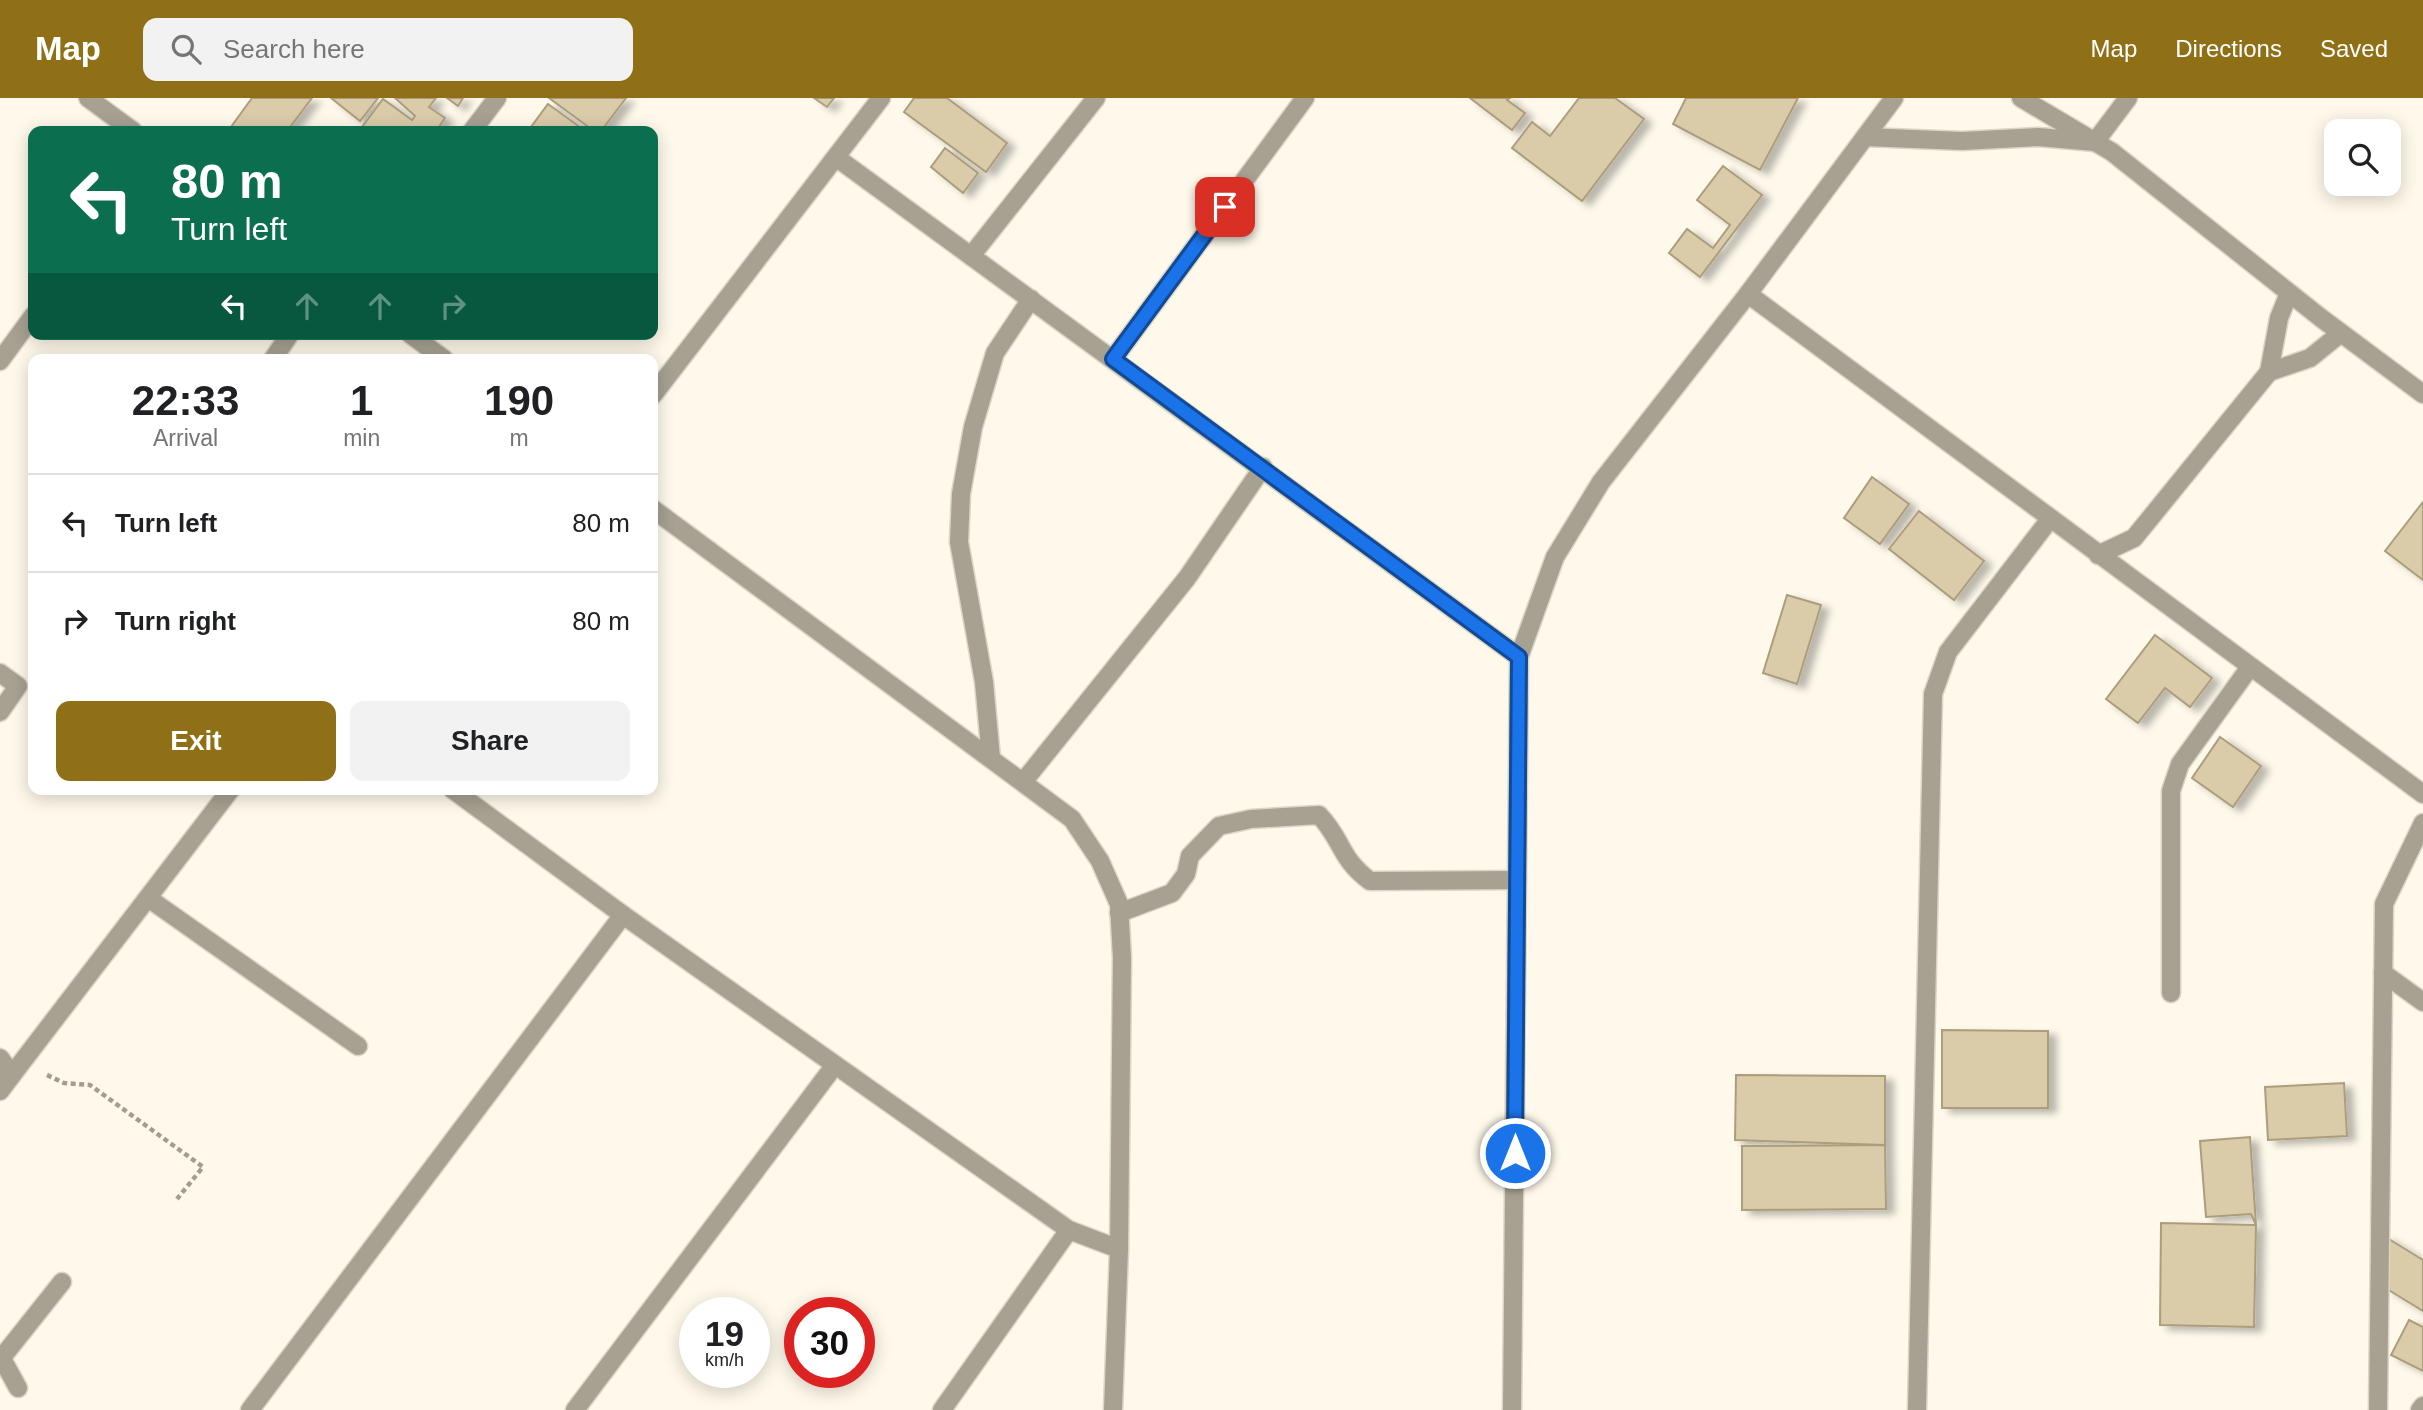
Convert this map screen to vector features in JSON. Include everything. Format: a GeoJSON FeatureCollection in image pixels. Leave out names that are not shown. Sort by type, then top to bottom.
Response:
{"type":"FeatureCollection","features":[{"type":"Feature","properties":{"kind":"street"},"geometry":{"type":"LineString","coordinates":[[88,98],[124,126]]}},
{"type":"Feature","properties":{"kind":"street"},"geometry":{"type":"LineString","coordinates":[[476,126],[497,98]]}},
{"type":"Feature","properties":{"kind":"street"},"geometry":{"type":"LineString","coordinates":[[658,389],[881,98]]}},
{"type":"Feature","properties":{"kind":"street"},"geometry":{"type":"LineString","coordinates":[[971,256],[1096,98]]}},
{"type":"Feature","properties":{"kind":"street"},"geometry":{"type":"LineString","coordinates":[[1113,359],[1305,98]]}},
{"type":"Feature","properties":{"kind":"street"},"geometry":{"type":"LineString","coordinates":[[1512,1410],[1519,657],[1555,557],[1601,482],[1748,295],[1894,98]]}},
{"type":"Feature","properties":{"kind":"street"},"geometry":{"type":"LineString","coordinates":[[2021,98],[2095,142],[2423,394]]}},
{"type":"Feature","properties":{"kind":"street"},"geometry":{"type":"LineString","coordinates":[[2095,142],[2127,98]]}},
{"type":"Feature","properties":{"kind":"street"},"geometry":{"type":"LineString","coordinates":[[1865,137],[1962,142],[2038,137],[2095,142]]}},
{"type":"Feature","properties":{"kind":"street"},"geometry":{"type":"LineString","coordinates":[[836,158],[1263,467],[1519,657]]}},
{"type":"Feature","properties":{"kind":"street"},"geometry":{"type":"LineString","coordinates":[[2098,555],[2134,538],[2269,372],[2279,318],[2289,293]]}},
{"type":"Feature","properties":{"kind":"street"},"geometry":{"type":"LineString","coordinates":[[1748,295],[2423,794]]}},
{"type":"Feature","properties":{"kind":"street"},"geometry":{"type":"LineString","coordinates":[[991,758],[984,682],[959,542],[961,494],[973,427],[995,353],[1031,299]]}},
{"type":"Feature","properties":{"kind":"street"},"geometry":{"type":"LineString","coordinates":[[0,360],[28,323]]}},
{"type":"Feature","properties":{"kind":"street"},"geometry":{"type":"LineString","coordinates":[[2269,372],[2310,358],[2341,333]]}},
{"type":"Feature","properties":{"kind":"street"},"geometry":{"type":"LineString","coordinates":[[418,340],[437,354]]}},
{"type":"Feature","properties":{"kind":"street"},"geometry":{"type":"LineString","coordinates":[[1023,782],[1187,578],[1263,467]]}},
{"type":"Feature","properties":{"kind":"street"},"geometry":{"type":"LineString","coordinates":[[658,513],[1072,819],[1100,862],[1119,904],[1122,958],[1119,1249],[1113,1410]]}},
{"type":"Feature","properties":{"kind":"street"},"geometry":{"type":"LineString","coordinates":[[1917,1410],[1933,694],[1948,652],[2050,519]]}},
{"type":"Feature","properties":{"kind":"street"},"geometry":{"type":"LineString","coordinates":[[2171,993],[2171,792],[2180,764],[2250,667]]}},
{"type":"Feature","properties":{"kind":"street"},"geometry":{"type":"LineString","coordinates":[[0,673],[18,686],[0,712]]}},
{"type":"Feature","properties":{"kind":"street"},"geometry":{"type":"LineString","coordinates":[[0,1091],[6,1076],[226,795]]}},
{"type":"Feature","properties":{"kind":"street"},"geometry":{"type":"LineString","coordinates":[[460,795],[623,915],[1069,1230],[1119,1249]]}},
{"type":"Feature","properties":{"kind":"street"},"geometry":{"type":"LineString","coordinates":[[1119,913],[1172,892],[1185,874],[1190,856],[1219,827],[1251,819],[1319,815],[1334,831],[1350,866],[1370,881],[1517,880]]}},
{"type":"Feature","properties":{"kind":"street"},"geometry":{"type":"LineString","coordinates":[[2378,1410],[2384,904],[2423,823]]}},
{"type":"Feature","properties":{"kind":"street"},"geometry":{"type":"LineString","coordinates":[[148,898],[358,1046]]}},
{"type":"Feature","properties":{"kind":"street"},"geometry":{"type":"LineString","coordinates":[[250,1410],[623,915]]}},
{"type":"Feature","properties":{"kind":"street"},"geometry":{"type":"LineString","coordinates":[[2383,973],[2423,1002]]}},
{"type":"Feature","properties":{"kind":"street"},"geometry":{"type":"LineString","coordinates":[[0,1058],[6,1076]]}},
{"type":"Feature","properties":{"kind":"street"},"geometry":{"type":"LineString","coordinates":[[575,1410],[835,1065]]}},
{"type":"Feature","properties":{"kind":"street"},"geometry":{"type":"LineString","coordinates":[[942,1410],[1069,1230]]}},
{"type":"Feature","properties":{"kind":"street"},"geometry":{"type":"LineString","coordinates":[[18,1388],[1,1357],[62,1282]]}},
{"type":"Feature","properties":{"kind":"path"},"geometry":{"type":"LineString","coordinates":[[6,1076],[40,1072],[64,1083],[90,1085],[113,1099],[203,1167],[177,1199]]}},
{"type":"Feature","properties":{"kind":"building"},"geometry":{"type":"Polygon","coordinates":[[[252,98],[312,98],[291,126],[232,126],[252,98]]]}},
{"type":"Feature","properties":{"kind":"building"},"geometry":{"type":"Polygon","coordinates":[[[331,98],[378,98],[360,121],[331,98]]]}},
{"type":"Feature","properties":{"kind":"building"},"geometry":{"type":"Polygon","coordinates":[[[395,98],[436,98],[429,107],[445,118],[439,126],[363,126],[383,99],[412,120],[415,116],[395,98]]]}},
{"type":"Feature","properties":{"kind":"building"},"geometry":{"type":"Polygon","coordinates":[[[447,98],[463,98],[458,106],[447,98]]]}},
{"type":"Feature","properties":{"kind":"building"},"geometry":{"type":"Polygon","coordinates":[[[549,98],[626,98],[605,126],[587,126],[549,98]]]}},
{"type":"Feature","properties":{"kind":"building"},"geometry":{"type":"Polygon","coordinates":[[[814,98],[834,98],[827,107],[814,98]]]}},
{"type":"Feature","properties":{"kind":"building"},"geometry":{"type":"Polygon","coordinates":[[[914,98],[947,98],[1007,143],[986,172],[904,112],[914,98]]]}},
{"type":"Feature","properties":{"kind":"building"},"geometry":{"type":"Polygon","coordinates":[[[1470,98],[1510,98],[1507,100],[1525,113],[1512,130],[1470,98]]]}},
{"type":"Feature","properties":{"kind":"building"},"geometry":{"type":"Polygon","coordinates":[[[1579,98],[1615,98],[1644,119],[1582,201],[1512,148],[1532,122],[1550,136],[1579,98]]]}},
{"type":"Feature","properties":{"kind":"building"},"geometry":{"type":"Polygon","coordinates":[[[1686,98],[1798,98],[1760,170],[1673,124],[1686,98]]]}},
{"type":"Feature","properties":{"kind":"building"},"geometry":{"type":"Polygon","coordinates":[[[548,104],[578,126],[532,126],[548,104]]]}},
{"type":"Feature","properties":{"kind":"building"},"geometry":{"type":"Polygon","coordinates":[[[945,148],[978,173],[963,193],[931,167],[945,148]]]}},
{"type":"Feature","properties":{"kind":"building"},"geometry":{"type":"Polygon","coordinates":[[[1723,166],[1762,195],[1700,277],[1669,253],[1687,229],[1713,248],[1730,225],[1697,200],[1723,166]]]}},
{"type":"Feature","properties":{"kind":"building"},"geometry":{"type":"Polygon","coordinates":[[[1872,477],[1909,504],[1880,544],[1844,518],[1872,477]]]}},
{"type":"Feature","properties":{"kind":"building"},"geometry":{"type":"Polygon","coordinates":[[[2423,502],[2423,580],[2385,551],[2423,502]]]}},
{"type":"Feature","properties":{"kind":"building"},"geometry":{"type":"Polygon","coordinates":[[[1919,511],[1984,561],[1954,600],[1889,549],[1919,511]]]}},
{"type":"Feature","properties":{"kind":"building"},"geometry":{"type":"Polygon","coordinates":[[[1787,595],[1821,605],[1797,684],[1763,673],[1787,595]]]}},
{"type":"Feature","properties":{"kind":"building"},"geometry":{"type":"Polygon","coordinates":[[[2155,635],[2212,678],[2190,707],[2165,688],[2138,723],[2106,699],[2155,635]]]}},
{"type":"Feature","properties":{"kind":"building"},"geometry":{"type":"Polygon","coordinates":[[[2220,737],[2261,766],[2233,807],[2192,778],[2220,737]]]}},
{"type":"Feature","properties":{"kind":"building"},"geometry":{"type":"Polygon","coordinates":[[[1942,1030],[2048,1031],[2048,1108],[1942,1108],[1942,1030]]]}},
{"type":"Feature","properties":{"kind":"building"},"geometry":{"type":"Polygon","coordinates":[[[1736,1075],[1885,1076],[1885,1145],[1735,1140],[1736,1075]]]}},
{"type":"Feature","properties":{"kind":"building"},"geometry":{"type":"Polygon","coordinates":[[[2344,1083],[2347,1136],[2268,1140],[2265,1087],[2344,1083]]]}},
{"type":"Feature","properties":{"kind":"building"},"geometry":{"type":"Polygon","coordinates":[[[2250,1137],[2256,1225],[2251,1214],[2206,1217],[2200,1141],[2250,1137]]]}},
{"type":"Feature","properties":{"kind":"building"},"geometry":{"type":"Polygon","coordinates":[[[1885,1145],[1886,1209],[1742,1210],[1742,1146],[1885,1145]]]}},
{"type":"Feature","properties":{"kind":"building"},"geometry":{"type":"Polygon","coordinates":[[[2161,1223],[2256,1225],[2254,1327],[2160,1325],[2161,1223]]]}},
{"type":"Feature","properties":{"kind":"building"},"geometry":{"type":"Polygon","coordinates":[[[2384,1236],[2423,1260],[2423,1311],[2387,1289],[2384,1236]]]}},
{"type":"Feature","properties":{"kind":"building"},"geometry":{"type":"Polygon","coordinates":[[[2409,1320],[2423,1327],[2423,1371],[2391,1355],[2409,1320]]]}},
{"type":"Feature","properties":{"kind":"route"},"geometry":{"type":"LineString","coordinates":[[1225,207],[1113,359],[1519,657],[1515,1153]]}}]}
